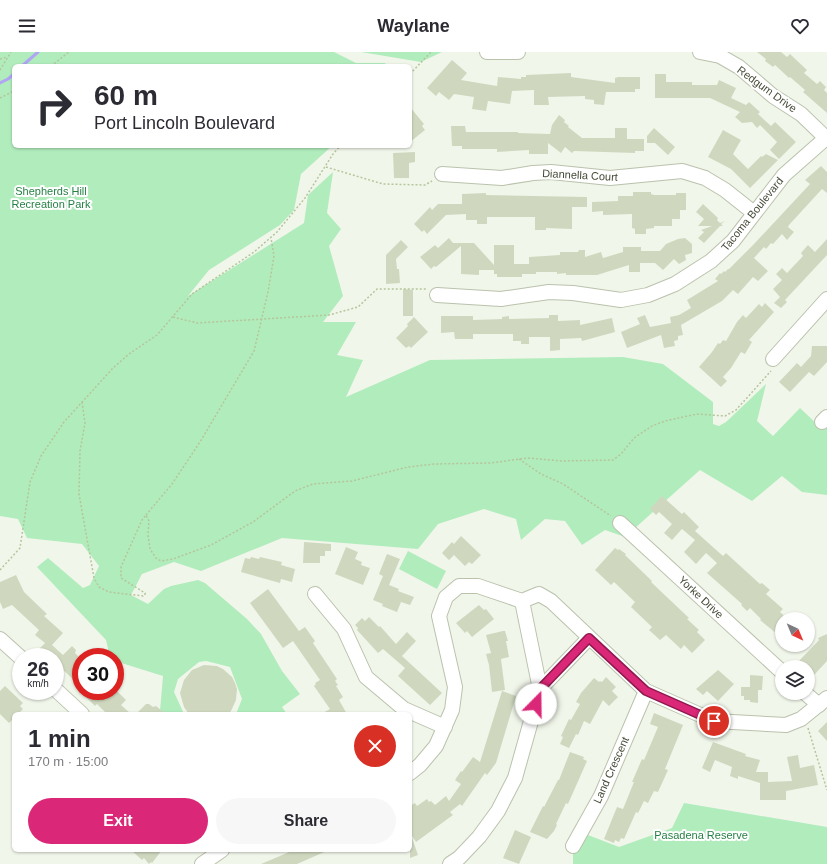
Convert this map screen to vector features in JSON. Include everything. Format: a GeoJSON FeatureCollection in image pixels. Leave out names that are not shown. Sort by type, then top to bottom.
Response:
{"type":"FeatureCollection","features":[{"type":"Feature","properties":{"kind":"street"},"geometry":{"type":"LineString","coordinates":[[486,52],[518,52]]}},
{"type":"Feature","properties":{"kind":"street","name":"Redgum Drive"},"geometry":{"type":"LineString","coordinates":[[700,52],[720,56],[739,68],[773,96],[801,114],[826,138]]}},
{"type":"Feature","properties":{"kind":"street","name":"Tacoma Boulevard"},"geometry":{"type":"LineString","coordinates":[[437,295],[501,299],[549,292],[573,292],[621,300],[648,295],[675,284],[711,262],[733,241],[784,175],[826,138]]}},
{"type":"Feature","properties":{"kind":"street","name":"Diannella Court"},"geometry":{"type":"LineString","coordinates":[[442,174],[502,178],[533,172],[551,172],[610,178],[682,171],[705,178],[725,190],[754,213]]}},
{"type":"Feature","properties":{"kind":"street"},"geometry":{"type":"LineString","coordinates":[[773,359],[827,299]]}},
{"type":"Feature","properties":{"kind":"street","name":"Yorke Drive"},"geometry":{"type":"LineString","coordinates":[[620,523],[775,666]]}},
{"type":"Feature","properties":{"kind":"street"},"geometry":{"type":"LineString","coordinates":[[412,771],[420,765],[436,746],[452,710],[455,687],[439,616],[446,597],[459,586],[478,586],[522,601],[539,594],[552,601],[646,691],[714,721],[786,725],[804,717],[823,702]]}},
{"type":"Feature","properties":{"kind":"street"},"geometry":{"type":"LineString","coordinates":[[316,594],[344,629],[366,677],[404,708],[445,727]]}},
{"type":"Feature","properties":{"kind":"street"},"geometry":{"type":"LineString","coordinates":[[450,864],[459,858],[479,837],[498,811],[515,778],[540,689],[522,601]]}},
{"type":"Feature","properties":{"kind":"street"},"geometry":{"type":"LineString","coordinates":[[0,638],[12,649]]}},
{"type":"Feature","properties":{"kind":"street"},"geometry":{"type":"LineString","coordinates":[[540,689],[589,638]]}},
{"type":"Feature","properties":{"kind":"street","name":"Land Crescent"},"geometry":{"type":"LineString","coordinates":[[573,846],[601,796],[646,691]]}},
{"type":"Feature","properties":{"kind":"street"},"geometry":{"type":"LineString","coordinates":[[64,697],[80,712]]}},
{"type":"Feature","properties":{"kind":"street"},"geometry":{"type":"LineString","coordinates":[[202,864],[219,852]]}},
{"type":"Feature","properties":{"kind":"path"},"geometry":{"type":"LineString","coordinates":[[0,70],[11,52]]}},
{"type":"Feature","properties":{"kind":"path"},"geometry":{"type":"LineString","coordinates":[[54,64],[69,52]]}},
{"type":"Feature","properties":{"kind":"path"},"geometry":{"type":"LineString","coordinates":[[412,72],[431,52]]}},
{"type":"Feature","properties":{"kind":"path"},"geometry":{"type":"LineString","coordinates":[[0,59],[8,57]]}},
{"type":"Feature","properties":{"kind":"path"},"geometry":{"type":"LineString","coordinates":[[0,98],[12,92]]}},
{"type":"Feature","properties":{"kind":"path"},"geometry":{"type":"LineString","coordinates":[[0,570],[20,548],[30,482],[41,456],[64,422],[112,368],[129,354],[157,335],[192,294],[254,252],[277,232],[305,198],[339,148]]}},
{"type":"Feature","properties":{"kind":"path"},"geometry":{"type":"LineString","coordinates":[[325,167],[383,184],[426,185],[442,174]]}},
{"type":"Feature","properties":{"kind":"path"},"geometry":{"type":"LineString","coordinates":[[82,402],[85,423],[80,451],[79,494],[94,578],[99,587],[109,592],[145,595],[145,593],[120,578],[121,567],[142,520],[172,484],[200,442],[254,351],[268,292],[274,256],[271,237]]}},
{"type":"Feature","properties":{"kind":"path"},"geometry":{"type":"LineString","coordinates":[[173,317],[197,322],[329,315],[358,306],[377,289],[425,288],[437,295]]}},
{"type":"Feature","properties":{"kind":"path"},"geometry":{"type":"LineString","coordinates":[[146,515],[148,521],[150,549],[156,558],[161,560],[172,559],[211,545],[252,522],[295,491],[313,484],[352,481],[408,467],[434,464],[490,463],[528,458],[562,461],[613,460],[621,454],[634,438],[652,426],[665,421],[697,414],[725,416],[736,410],[771,371],[773,359]]}},
{"type":"Feature","properties":{"kind":"path"},"geometry":{"type":"LineString","coordinates":[[519,459],[541,474],[563,484],[620,523]]}},
{"type":"Feature","properties":{"kind":"path"},"geometry":{"type":"LineString","coordinates":[[804,717],[827,790]]}},
{"type":"Feature","properties":{"kind":"green space","name":"Shepherds Hill Recreation Park"},"geometry":{"type":"Polygon","coordinates":[[[0,52],[334,52],[356,63],[385,63],[386,64],[12,64],[12,148],[330,148],[301,174],[294,210],[280,225],[209,270],[188,296],[304,223],[308,195],[333,172],[327,213],[341,229],[329,246],[343,296],[323,322],[356,322],[337,355],[363,360],[346,397],[430,360],[623,357],[663,364],[713,402],[713,424],[719,426],[726,422],[766,384],[757,421],[773,436],[800,408],[820,427],[827,420],[827,495],[802,492],[782,476],[752,501],[700,470],[625,537],[605,530],[582,545],[565,521],[545,519],[521,540],[516,519],[484,509],[438,524],[418,549],[282,538],[201,571],[174,562],[142,574],[131,595],[148,604],[164,589],[198,580],[205,583],[247,619],[261,634],[282,671],[300,694],[282,707],[286,712],[237,712],[242,699],[230,667],[206,661],[199,662],[178,679],[174,692],[183,712],[161,712],[163,676],[124,664],[124,648],[108,648],[106,640],[37,567],[48,558],[83,588],[90,585],[99,566],[82,544],[27,538],[18,519],[0,516],[0,52]]]}},
{"type":"Feature","properties":{"kind":"green space"},"geometry":{"type":"Polygon","coordinates":[[[361,52],[442,52],[421,62],[361,52]]]}},
{"type":"Feature","properties":{"kind":"green space"},"geometry":{"type":"Polygon","coordinates":[[[408,551],[446,571],[437,589],[399,569],[408,551]]]}},
{"type":"Feature","properties":{"kind":"green space","name":"Pasadena Reserve"},"geometry":{"type":"Polygon","coordinates":[[[684,803],[827,827],[827,864],[573,864],[573,853],[588,835],[619,847],[672,828],[684,803]]]}},
{"type":"Feature","properties":{"kind":"building"},"geometry":{"type":"Polygon","coordinates":[[[757,52],[781,52],[787,57],[790,54],[807,70],[804,73],[817,84],[820,81],[826,87],[824,90],[827,93],[827,113],[803,92],[805,90],[775,65],[773,67],[765,61],[766,59],[757,52]]]}},
{"type":"Feature","properties":{"kind":"building"},"geometry":{"type":"Polygon","coordinates":[[[452,60],[467,73],[461,80],[497,86],[498,77],[521,79],[521,77],[526,77],[526,75],[571,73],[571,77],[615,83],[615,78],[618,77],[640,77],[640,89],[635,89],[635,92],[606,92],[604,105],[594,104],[594,100],[585,99],[585,96],[548,97],[549,105],[534,105],[534,90],[512,91],[510,104],[488,101],[486,111],[472,109],[474,97],[454,94],[449,100],[439,92],[436,96],[427,88],[452,60]]]}},
{"type":"Feature","properties":{"kind":"building"},"geometry":{"type":"Polygon","coordinates":[[[655,74],[666,74],[666,82],[692,82],[692,85],[717,85],[719,80],[736,88],[731,98],[746,105],[749,102],[760,112],[758,114],[771,126],[775,122],[796,142],[779,159],[770,150],[777,142],[760,125],[757,128],[752,122],[742,123],[735,117],[740,112],[710,98],[655,98],[655,74]]]}},
{"type":"Feature","properties":{"kind":"building"},"geometry":{"type":"Polygon","coordinates":[[[412,109],[424,124],[422,126],[425,130],[412,140],[412,109]]]}},
{"type":"Feature","properties":{"kind":"building"},"geometry":{"type":"Polygon","coordinates":[[[559,115],[565,120],[564,122],[569,126],[568,127],[582,138],[615,138],[615,128],[627,128],[627,139],[644,139],[644,151],[635,151],[635,153],[574,151],[572,153],[565,147],[561,153],[548,143],[548,154],[529,154],[529,150],[497,152],[497,149],[462,149],[462,146],[452,146],[451,126],[465,126],[466,132],[518,132],[550,134],[552,125],[559,115]]]}},
{"type":"Feature","properties":{"kind":"building"},"geometry":{"type":"Polygon","coordinates":[[[654,128],[675,147],[668,155],[655,143],[647,143],[647,136],[654,128]]]}},
{"type":"Feature","properties":{"kind":"building"},"geometry":{"type":"Polygon","coordinates":[[[723,130],[741,140],[733,154],[748,169],[761,156],[762,157],[766,154],[778,160],[750,188],[731,169],[708,157],[723,130]]]}},
{"type":"Feature","properties":{"kind":"building"},"geometry":{"type":"Polygon","coordinates":[[[415,152],[415,162],[409,163],[409,178],[394,178],[393,153],[415,152]]]}},
{"type":"Feature","properties":{"kind":"building"},"geometry":{"type":"Polygon","coordinates":[[[821,166],[827,172],[827,193],[822,189],[789,225],[788,227],[794,232],[787,240],[782,234],[773,244],[771,243],[766,249],[764,247],[754,258],[768,271],[758,281],[753,277],[738,294],[733,290],[722,301],[681,325],[683,335],[678,336],[678,340],[674,341],[675,346],[664,348],[661,335],[627,348],[621,332],[640,324],[637,318],[645,315],[650,327],[671,323],[670,317],[679,315],[691,308],[687,300],[718,281],[715,279],[720,273],[721,274],[729,269],[754,244],[810,184],[805,180],[821,166]]]}},
{"type":"Feature","properties":{"kind":"building"},"geometry":{"type":"Polygon","coordinates":[[[633,192],[651,192],[651,194],[654,195],[676,195],[676,193],[686,193],[686,210],[680,210],[680,219],[672,219],[672,226],[654,226],[654,228],[646,229],[646,234],[635,234],[635,229],[632,228],[632,214],[603,215],[603,211],[592,212],[592,202],[618,201],[618,196],[633,196],[633,192]]]}},
{"type":"Feature","properties":{"kind":"building"},"geometry":{"type":"Polygon","coordinates":[[[486,193],[486,195],[587,197],[587,207],[572,207],[572,229],[546,228],[546,230],[535,230],[535,217],[487,217],[487,224],[477,224],[477,220],[466,220],[466,214],[446,215],[427,234],[424,230],[422,232],[414,224],[430,207],[432,210],[438,204],[462,204],[462,194],[486,193]]]}},
{"type":"Feature","properties":{"kind":"building"},"geometry":{"type":"Polygon","coordinates":[[[703,204],[718,218],[717,220],[720,223],[725,221],[721,224],[723,226],[720,226],[704,243],[698,238],[704,232],[701,230],[712,226],[698,226],[704,219],[696,212],[703,204]]]}},
{"type":"Feature","properties":{"kind":"building"},"geometry":{"type":"Polygon","coordinates":[[[449,238],[453,243],[474,243],[494,265],[494,245],[514,245],[514,264],[529,264],[529,257],[560,255],[560,252],[578,252],[579,250],[585,250],[585,257],[601,252],[603,258],[623,252],[623,247],[641,247],[641,251],[660,251],[666,244],[685,238],[692,244],[692,253],[685,255],[686,260],[679,264],[674,259],[663,270],[655,263],[640,263],[640,272],[629,272],[629,265],[597,275],[566,275],[566,273],[557,274],[557,272],[536,272],[536,274],[522,274],[522,277],[497,277],[497,274],[494,274],[494,270],[479,270],[479,275],[461,274],[461,246],[436,267],[434,266],[431,269],[420,257],[435,245],[438,248],[449,238]]]}},
{"type":"Feature","properties":{"kind":"building"},"geometry":{"type":"Polygon","coordinates":[[[827,239],[827,255],[785,300],[787,302],[781,308],[774,303],[780,297],[773,289],[782,280],[776,274],[782,268],[787,273],[803,256],[801,253],[808,245],[815,252],[827,239]]]}},
{"type":"Feature","properties":{"kind":"building"},"geometry":{"type":"Polygon","coordinates":[[[401,240],[408,247],[396,259],[397,269],[399,269],[400,283],[386,284],[386,255],[401,240]]]}},
{"type":"Feature","properties":{"kind":"building"},"geometry":{"type":"Polygon","coordinates":[[[403,289],[413,290],[413,316],[403,316],[403,289]]]}},
{"type":"Feature","properties":{"kind":"building"},"geometry":{"type":"Polygon","coordinates":[[[765,303],[774,312],[749,340],[752,342],[745,354],[741,352],[731,368],[723,377],[727,381],[721,387],[699,367],[718,343],[720,344],[723,340],[726,341],[743,315],[746,318],[759,304],[762,307],[765,303]]]}},
{"type":"Feature","properties":{"kind":"building"},"geometry":{"type":"Polygon","coordinates":[[[549,315],[558,315],[558,321],[580,320],[580,325],[612,318],[615,332],[582,341],[581,338],[560,339],[560,350],[550,351],[550,337],[529,337],[529,344],[521,344],[521,341],[513,341],[513,334],[473,334],[473,339],[455,339],[454,332],[441,333],[441,316],[473,316],[473,320],[502,319],[502,317],[509,316],[509,319],[549,318],[549,315]]]}},
{"type":"Feature","properties":{"kind":"building"},"geometry":{"type":"Polygon","coordinates":[[[414,317],[428,332],[411,348],[409,346],[406,348],[396,338],[408,326],[407,324],[414,317]]]}},
{"type":"Feature","properties":{"kind":"building"},"geometry":{"type":"Polygon","coordinates":[[[812,346],[827,346],[827,362],[814,376],[809,372],[790,392],[779,382],[797,363],[801,367],[811,356],[812,346]]]}},
{"type":"Feature","properties":{"kind":"building"},"geometry":{"type":"Polygon","coordinates":[[[662,496],[682,514],[684,512],[699,527],[695,531],[723,556],[726,553],[760,584],[762,583],[770,590],[766,594],[783,609],[780,612],[775,612],[775,632],[760,620],[761,619],[750,608],[747,611],[741,605],[742,604],[707,573],[717,563],[706,553],[696,564],[684,552],[695,540],[682,529],[672,540],[664,533],[672,524],[659,512],[656,515],[650,509],[662,496]]]}},
{"type":"Feature","properties":{"kind":"building"},"geometry":{"type":"Polygon","coordinates":[[[461,536],[481,555],[472,564],[469,562],[465,566],[454,555],[449,560],[442,553],[452,542],[454,544],[461,536]]]}},
{"type":"Feature","properties":{"kind":"building"},"geometry":{"type":"Polygon","coordinates":[[[304,542],[331,544],[331,551],[325,551],[325,556],[320,556],[320,563],[303,563],[304,542]]]}},
{"type":"Feature","properties":{"kind":"building"},"geometry":{"type":"Polygon","coordinates":[[[346,547],[358,552],[355,559],[362,562],[361,565],[370,568],[363,585],[335,574],[346,547]]]}},
{"type":"Feature","properties":{"kind":"building"},"geometry":{"type":"Polygon","coordinates":[[[615,548],[626,554],[625,555],[689,618],[687,619],[699,630],[697,632],[705,640],[692,653],[684,645],[681,649],[666,635],[660,640],[649,630],[652,627],[631,607],[635,602],[614,582],[611,585],[595,570],[615,548]]]}},
{"type":"Feature","properties":{"kind":"building"},"geometry":{"type":"Polygon","coordinates":[[[387,554],[400,559],[389,585],[399,589],[398,591],[414,597],[410,605],[401,602],[397,612],[382,606],[383,604],[373,600],[383,576],[379,574],[387,554]]]}},
{"type":"Feature","properties":{"kind":"building"},"geometry":{"type":"Polygon","coordinates":[[[251,557],[259,559],[260,557],[282,562],[281,565],[295,569],[292,582],[281,579],[280,583],[241,572],[245,558],[250,559],[251,557]]]}},
{"type":"Feature","properties":{"kind":"building"},"geometry":{"type":"Polygon","coordinates":[[[16,575],[24,592],[47,614],[44,616],[63,633],[52,645],[55,648],[40,648],[45,643],[35,635],[39,630],[12,605],[3,609],[0,602],[0,582],[16,575]]]}},
{"type":"Feature","properties":{"kind":"building"},"geometry":{"type":"Polygon","coordinates":[[[268,589],[299,631],[305,627],[315,641],[313,643],[337,679],[335,681],[338,685],[336,686],[343,697],[339,700],[346,712],[325,712],[330,709],[314,686],[316,684],[315,683],[320,680],[293,641],[283,648],[250,603],[268,589]]]}},
{"type":"Feature","properties":{"kind":"building"},"geometry":{"type":"Polygon","coordinates":[[[479,605],[484,610],[486,609],[494,619],[472,637],[467,631],[465,633],[456,623],[479,605]]]}},
{"type":"Feature","properties":{"kind":"building"},"geometry":{"type":"Polygon","coordinates":[[[369,617],[379,627],[380,626],[396,644],[407,632],[416,641],[402,656],[442,693],[430,705],[398,676],[405,668],[383,649],[378,653],[357,630],[358,628],[355,625],[362,618],[365,621],[369,617]]]}},
{"type":"Feature","properties":{"kind":"building"},"geometry":{"type":"Polygon","coordinates":[[[505,631],[508,641],[506,641],[509,657],[501,659],[505,690],[492,692],[489,665],[486,654],[491,653],[486,635],[505,631]]]}},
{"type":"Feature","properties":{"kind":"building"},"geometry":{"type":"Polygon","coordinates":[[[827,634],[827,661],[815,674],[815,660],[800,660],[808,652],[815,652],[815,644],[819,640],[818,638],[827,634]]]}},
{"type":"Feature","properties":{"kind":"building"},"geometry":{"type":"Polygon","coordinates":[[[72,646],[74,648],[72,648],[72,678],[64,671],[64,654],[72,646]]]}},
{"type":"Feature","properties":{"kind":"building"},"geometry":{"type":"Polygon","coordinates":[[[204,665],[217,666],[232,677],[237,689],[236,700],[230,712],[188,712],[184,707],[180,693],[184,680],[192,670],[204,665]]]}},
{"type":"Feature","properties":{"kind":"building"},"geometry":{"type":"Polygon","coordinates":[[[718,670],[734,684],[718,701],[707,691],[703,695],[696,689],[718,670]]]}},
{"type":"Feature","properties":{"kind":"building"},"geometry":{"type":"Polygon","coordinates":[[[750,675],[763,676],[762,690],[758,690],[758,703],[750,702],[750,700],[744,700],[744,696],[741,696],[741,687],[750,687],[750,675]]]}},
{"type":"Feature","properties":{"kind":"building"},"geometry":{"type":"Polygon","coordinates":[[[606,677],[616,687],[612,691],[618,697],[609,706],[603,700],[590,724],[584,721],[578,735],[576,734],[569,748],[560,744],[563,737],[561,736],[569,719],[571,720],[580,704],[576,702],[581,693],[594,678],[599,682],[602,682],[606,677]]]}},
{"type":"Feature","properties":{"kind":"building"},"geometry":{"type":"Polygon","coordinates":[[[5,686],[12,693],[12,700],[20,700],[23,703],[20,706],[23,709],[20,712],[12,712],[12,720],[9,723],[0,714],[0,691],[5,686]]]}},
{"type":"Feature","properties":{"kind":"building"},"geometry":{"type":"Polygon","coordinates":[[[502,691],[516,696],[496,763],[487,775],[485,773],[462,806],[460,804],[450,812],[453,815],[416,842],[412,836],[412,805],[415,803],[417,806],[427,799],[435,805],[446,796],[449,801],[461,784],[455,780],[461,771],[462,772],[473,757],[480,762],[502,691]]]}},
{"type":"Feature","properties":{"kind":"building"},"geometry":{"type":"Polygon","coordinates":[[[124,698],[126,700],[121,705],[129,712],[105,712],[97,704],[95,706],[89,700],[124,700],[124,698]]]}},
{"type":"Feature","properties":{"kind":"building"},"geometry":{"type":"Polygon","coordinates":[[[146,704],[149,704],[153,707],[156,706],[164,712],[138,712],[146,704]]]}},
{"type":"Feature","properties":{"kind":"building"},"geometry":{"type":"Polygon","coordinates":[[[654,713],[683,725],[665,769],[668,770],[658,792],[654,791],[648,803],[644,801],[638,813],[636,812],[624,839],[621,838],[619,842],[615,840],[614,843],[604,839],[617,807],[623,809],[634,782],[632,782],[642,759],[644,760],[658,727],[650,724],[654,713]]]}},
{"type":"Feature","properties":{"kind":"building"},"geometry":{"type":"Polygon","coordinates":[[[827,722],[827,741],[818,731],[827,722]]]}},
{"type":"Feature","properties":{"kind":"building"},"geometry":{"type":"Polygon","coordinates":[[[713,742],[746,754],[745,756],[760,760],[756,772],[768,772],[768,782],[792,781],[787,757],[798,755],[800,768],[814,765],[818,785],[786,791],[786,800],[760,800],[760,783],[738,776],[738,779],[730,776],[732,767],[715,760],[710,772],[702,768],[713,742]]]}},
{"type":"Feature","properties":{"kind":"building"},"geometry":{"type":"Polygon","coordinates":[[[570,752],[584,757],[583,759],[587,761],[568,804],[566,803],[554,831],[547,839],[530,832],[543,806],[544,807],[559,780],[570,752]]]}},
{"type":"Feature","properties":{"kind":"building"},"geometry":{"type":"Polygon","coordinates":[[[515,830],[531,837],[519,864],[503,858],[515,830]]]}},
{"type":"Feature","properties":{"kind":"building"},"geometry":{"type":"Polygon","coordinates":[[[412,838],[418,855],[410,858],[410,852],[412,852],[412,838]]]}},
{"type":"Feature","properties":{"kind":"building"},"geometry":{"type":"Polygon","coordinates":[[[133,852],[160,852],[152,863],[151,862],[149,864],[144,858],[142,860],[133,852]]]}},
{"type":"Feature","properties":{"kind":"building"},"geometry":{"type":"Polygon","coordinates":[[[289,852],[324,852],[297,864],[261,864],[289,852]]]}},
{"type":"Feature","properties":{"kind":"waterway"},"geometry":{"type":"LineString","coordinates":[[24,64],[38,52]]}},
{"type":"Feature","properties":{"kind":"waterway"},"geometry":{"type":"LineString","coordinates":[[0,83],[12,76]]}},
{"type":"Feature","properties":{"kind":"route"},"geometry":{"type":"LineString","coordinates":[[536,704],[540,689],[589,638],[646,691],[714,721]]}}]}
